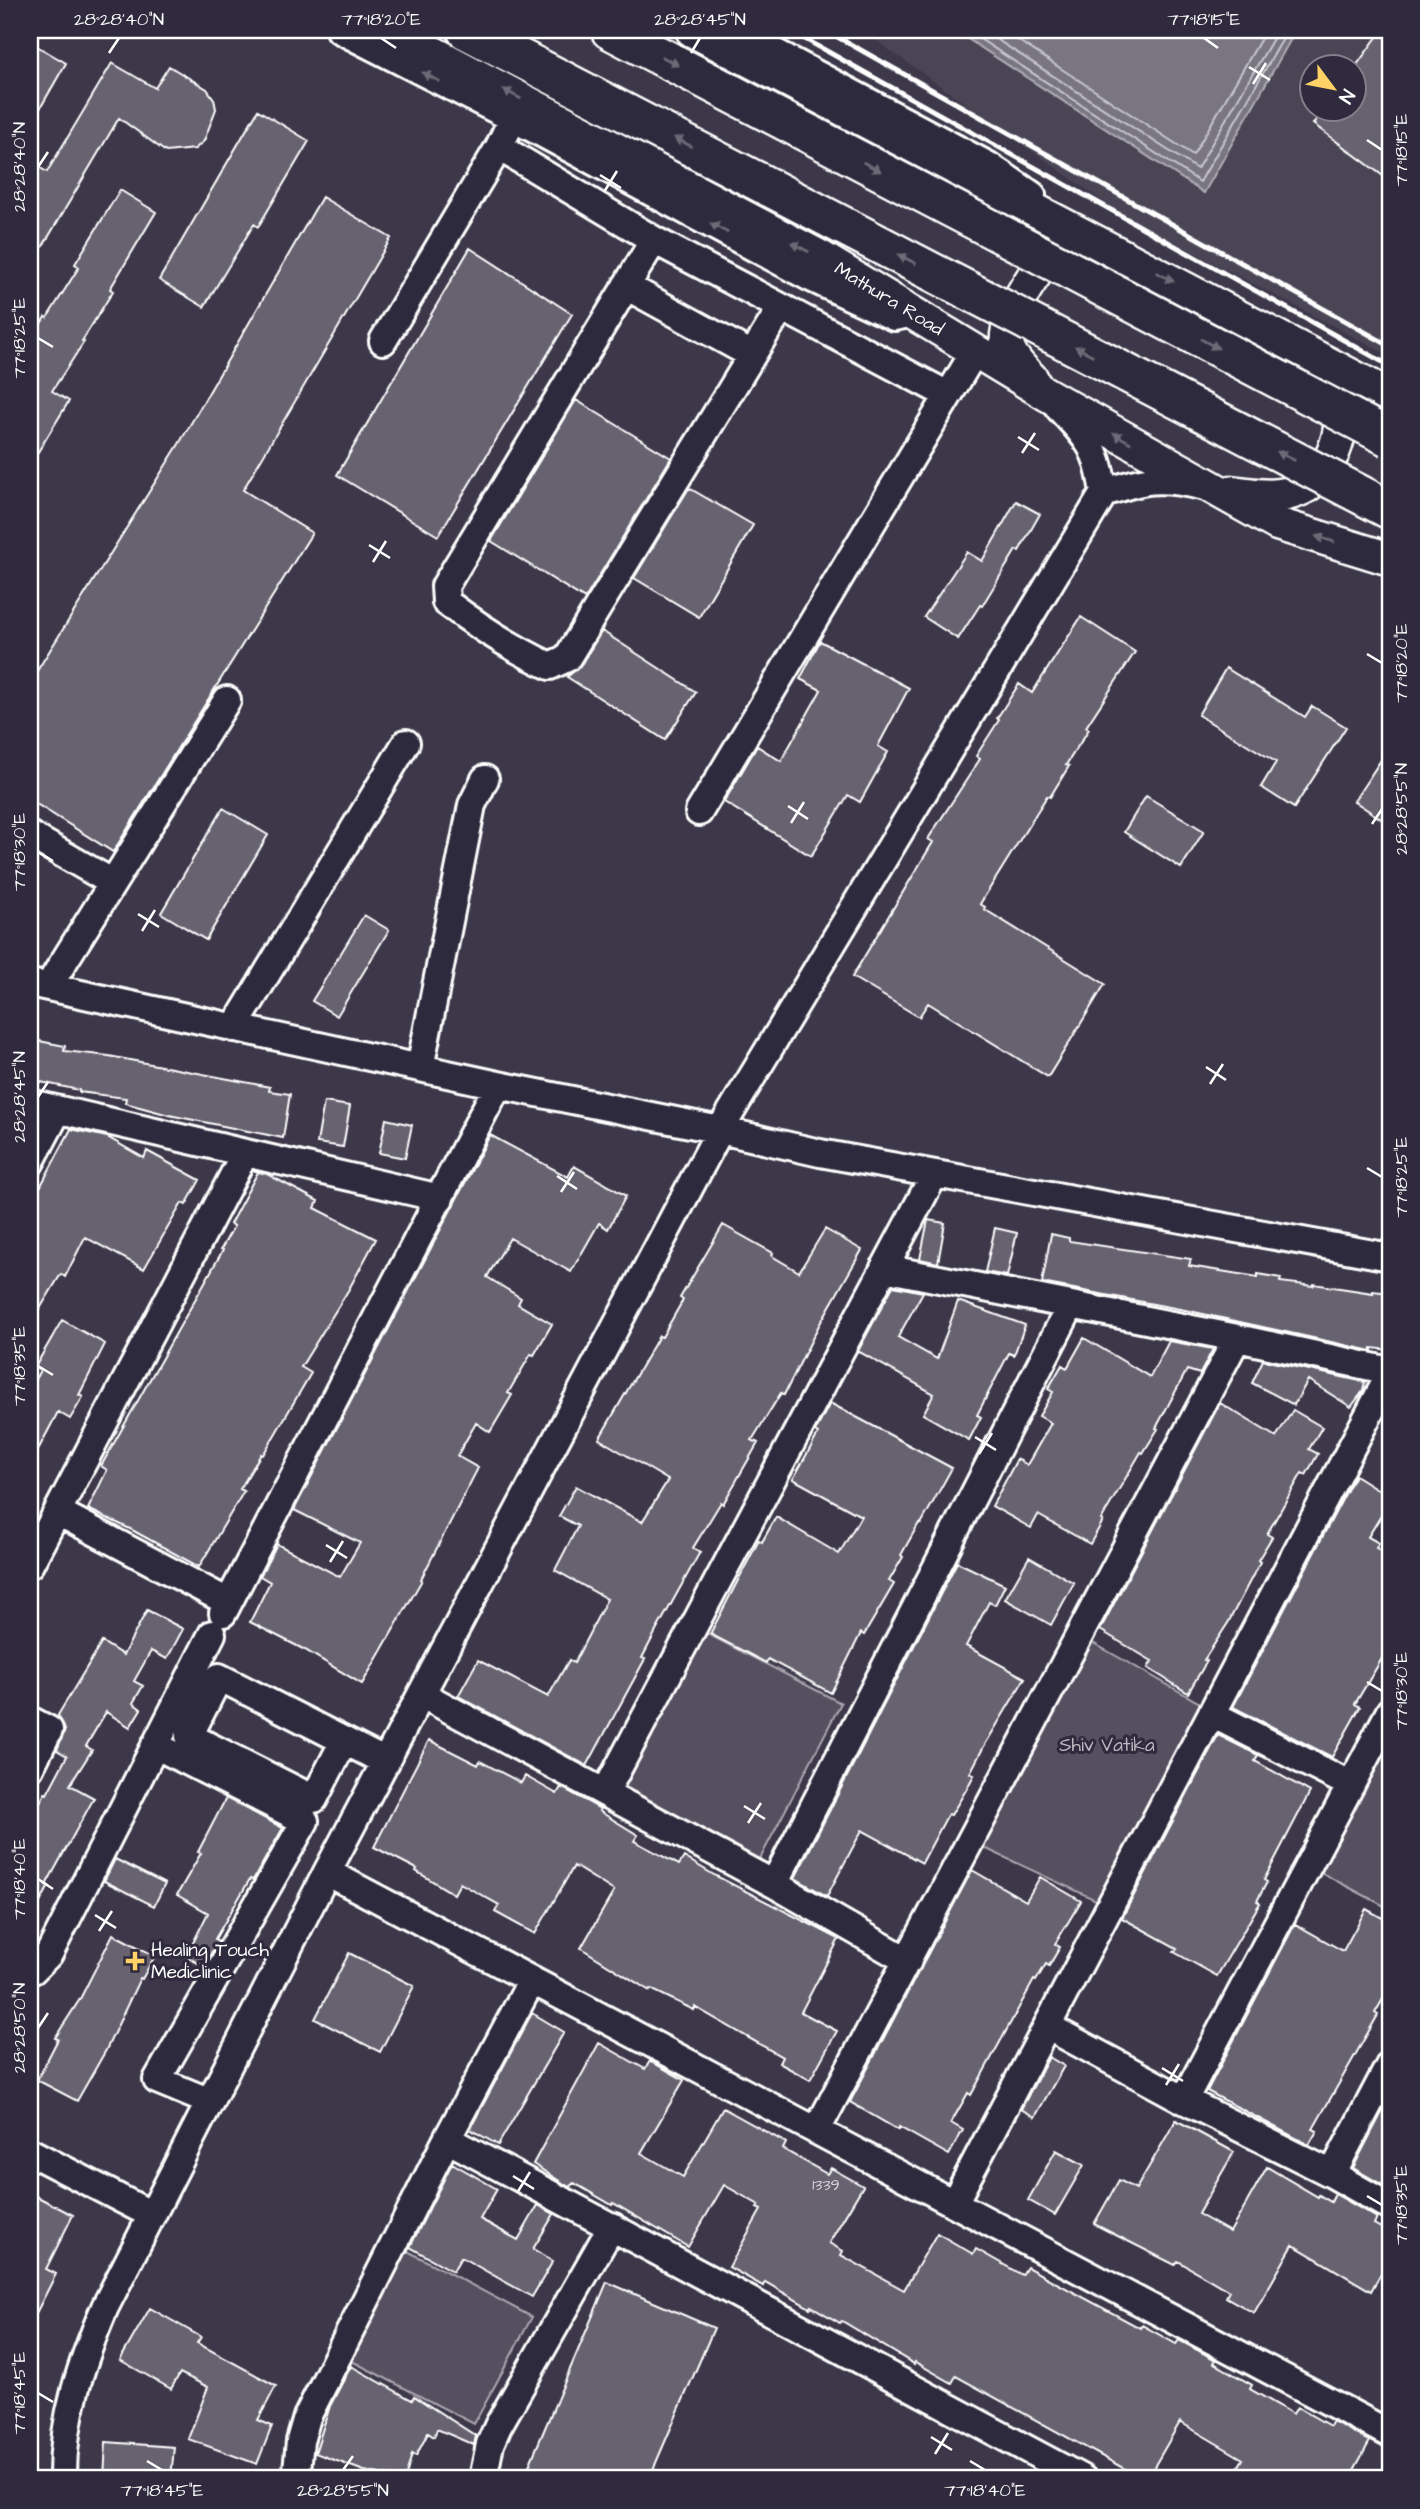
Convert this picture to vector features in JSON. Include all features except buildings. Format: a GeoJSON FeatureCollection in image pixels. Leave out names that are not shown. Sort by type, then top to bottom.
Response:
{"type":"FeatureCollection","features":[{"type":"Feature","properties":{"kind":"highway","name":"Mathura Road"},"geometry":{"type":"LineString","coordinates":[[466,30],[1390,510]]}},
{"type":"Feature","properties":{"kind":"highway"},"geometry":{"type":"LineString","coordinates":[[610,30],[1390,438]]}},
{"type":"Feature","properties":{"kind":"main road","name":"Mathura Road"},"geometry":{"type":"LineString","coordinates":[[390,30],[822,258],[1048,395],[1277,524],[1390,559]]}},
{"type":"Feature","properties":{"kind":"main road"},"geometry":{"type":"LineString","coordinates":[[725,35],[1045,214],[1390,396]]}},
{"type":"Feature","properties":{"kind":"main road"},"geometry":{"type":"LineString","coordinates":[[1048,395],[1013,358],[1007,343],[1008,326],[1025,290],[1045,261],[1065,245],[1079,244],[1120,253]]}},
{"type":"Feature","properties":{"kind":"main road"},"geometry":{"type":"LineString","coordinates":[[1216,489],[1265,497],[1284,495],[1302,489],[1330,459],[1340,428],[1337,395],[1313,355]]}},
{"type":"Feature","properties":{"kind":"street"},"geometry":{"type":"LineString","coordinates":[[340,30],[513,118],[809,276],[894,317],[913,313]]}},
{"type":"Feature","properties":{"kind":"street"},"geometry":{"type":"LineString","coordinates":[[383,341],[499,147],[513,118]]}},
{"type":"Feature","properties":{"kind":"street"},"geometry":{"type":"LineString","coordinates":[[499,147],[654,240],[948,395]]}},
{"type":"Feature","properties":{"kind":"street"},"geometry":{"type":"LineString","coordinates":[[654,240],[446,586],[446,602],[525,654],[550,666],[568,658],[781,308]]}},
{"type":"Feature","properties":{"kind":"street"},"geometry":{"type":"LineString","coordinates":[[626,286],[752,355]]}},
{"type":"Feature","properties":{"kind":"street"},"geometry":{"type":"LineString","coordinates":[[699,812],[975,351]]}},
{"type":"Feature","properties":{"kind":"street"},"geometry":{"type":"LineString","coordinates":[[1048,395],[1094,449],[1104,493]]}},
{"type":"Feature","properties":{"kind":"street"},"geometry":{"type":"LineString","coordinates":[[63,2479],[62,2461],[70,2412],[84,2356],[105,2307],[331,1865],[720,1130],[1104,493],[1137,481],[1160,478],[1216,489]]}},
{"type":"Feature","properties":{"kind":"street"},"geometry":{"type":"LineString","coordinates":[[226,699],[113,883],[39,985],[820,1153],[1390,1257]]}},
{"type":"Feature","properties":{"kind":"street"},"geometry":{"type":"LineString","coordinates":[[234,1028],[406,743]]}},
{"type":"Feature","properties":{"kind":"street"},"geometry":{"type":"LineString","coordinates":[[420,1068],[471,805],[485,779]]}},
{"type":"Feature","properties":{"kind":"street"},"geometry":{"type":"LineString","coordinates":[[30,835],[113,883]]}},
{"type":"Feature","properties":{"kind":"street"},"geometry":{"type":"LineString","coordinates":[[30,1970],[49,1954],[221,1616],[498,1085]]}},
{"type":"Feature","properties":{"kind":"street"},"geometry":{"type":"LineString","coordinates":[[30,1103],[440,1198]]}},
{"type":"Feature","properties":{"kind":"street"},"geometry":{"type":"LineString","coordinates":[[30,1163],[58,1110]]}},
{"type":"Feature","properties":{"kind":"street"},"geometry":{"type":"LineString","coordinates":[[30,1564],[245,1153]]}},
{"type":"Feature","properties":{"kind":"street"},"geometry":{"type":"LineString","coordinates":[[605,1793],[934,1175]]}},
{"type":"Feature","properties":{"kind":"street"},"geometry":{"type":"LineString","coordinates":[[884,1268],[1237,1338],[1390,1373],[954,2203]]}},
{"type":"Feature","properties":{"kind":"street"},"geometry":{"type":"LineString","coordinates":[[774,1884],[1071,1305]]}},
{"type":"Feature","properties":{"kind":"street"},"geometry":{"type":"LineString","coordinates":[[817,2130],[1237,1338]]}},
{"type":"Feature","properties":{"kind":"street"},"geometry":{"type":"LineString","coordinates":[[58,1511],[221,1616]]}},
{"type":"Feature","properties":{"kind":"street"},"geometry":{"type":"LineString","coordinates":[[340,1748],[314,1799],[189,1736],[219,1677],[340,1748],[382,1769]]}},
{"type":"Feature","properties":{"kind":"street"},"geometry":{"type":"LineString","coordinates":[[423,1695],[774,1884],[908,1961]]}},
{"type":"Feature","properties":{"kind":"street"},"geometry":{"type":"LineString","coordinates":[[1184,2100],[1390,1711]]}},
{"type":"Feature","properties":{"kind":"street"},"geometry":{"type":"LineString","coordinates":[[1212,1714],[1351,1785]]}},
{"type":"Feature","properties":{"kind":"street"},"geometry":{"type":"LineString","coordinates":[[30,1720],[49,1730],[30,1768]]}},
{"type":"Feature","properties":{"kind":"street"},"geometry":{"type":"LineString","coordinates":[[155,1745],[305,1821],[157,2080],[210,2102]]}},
{"type":"Feature","properties":{"kind":"street"},"geometry":{"type":"LineString","coordinates":[[295,1838],[331,1865],[532,1980],[1390,2434]]}},
{"type":"Feature","properties":{"kind":"street"},"geometry":{"type":"LineString","coordinates":[[296,2479],[300,2441],[307,2417],[447,2139],[532,1980]]}},
{"type":"Feature","properties":{"kind":"street"},"geometry":{"type":"LineString","coordinates":[[1047,2026],[1184,2100],[1332,2174],[1390,2207]]}},
{"type":"Feature","properties":{"kind":"street"},"geometry":{"type":"LineString","coordinates":[[1332,2174],[1390,2064]]}},
{"type":"Feature","properties":{"kind":"street"},"geometry":{"type":"LineString","coordinates":[[447,2139],[1083,2479]]}},
{"type":"Feature","properties":{"kind":"street"},"geometry":{"type":"LineString","coordinates":[[30,2152],[152,2215]]}},
{"type":"Feature","properties":{"kind":"street"},"geometry":{"type":"LineString","coordinates":[[483,2479],[490,2444],[499,2426],[612,2226]]}},
{"type":"Feature","properties":{"kind":"shaded area"},"geometry":{"type":"Polygon","coordinates":[[[861,30],[1390,30],[1390,356],[1124,216],[861,30]]]}},
{"type":"Feature","properties":{"kind":"green space"},"geometry":{"type":"Polygon","coordinates":[[[700,1630],[841,1703],[759,1861],[618,1788],[700,1630]]]}},
{"type":"Feature","properties":{"kind":"green space","name":"Shiv Vatika"},"geometry":{"type":"Polygon","coordinates":[[[1086,1639],[1205,1706],[1098,1901],[978,1845],[1086,1639]]]}},
{"type":"Feature","properties":{"kind":"green space"},"geometry":{"type":"Polygon","coordinates":[[[1390,1729],[1390,1909],[1314,1869],[1390,1729]]]}},
{"type":"Feature","properties":{"kind":"green space"},"geometry":{"type":"Polygon","coordinates":[[[400,2247],[532,2317],[474,2424],[344,2357],[400,2247]]]}},
{"type":"Feature","properties":{"kind":"water"},"geometry":{"type":"Polygon","coordinates":[[[954,30],[1296,30],[1204,193],[954,30]]]}},
{"type":"Feature","properties":{"kind":"railway"},"geometry":{"type":"LineString","coordinates":[[789,30],[1390,366]]}},
{"type":"Feature","properties":{"kind":"railway"},"geometry":{"type":"LineString","coordinates":[[825,30],[1390,346]]}},
{"type":"Feature","properties":{"kind":"place","name":"Healing Touch Mediclinic"},"geometry":{"type":"Point","coordinates":[135,1961]}}]}
